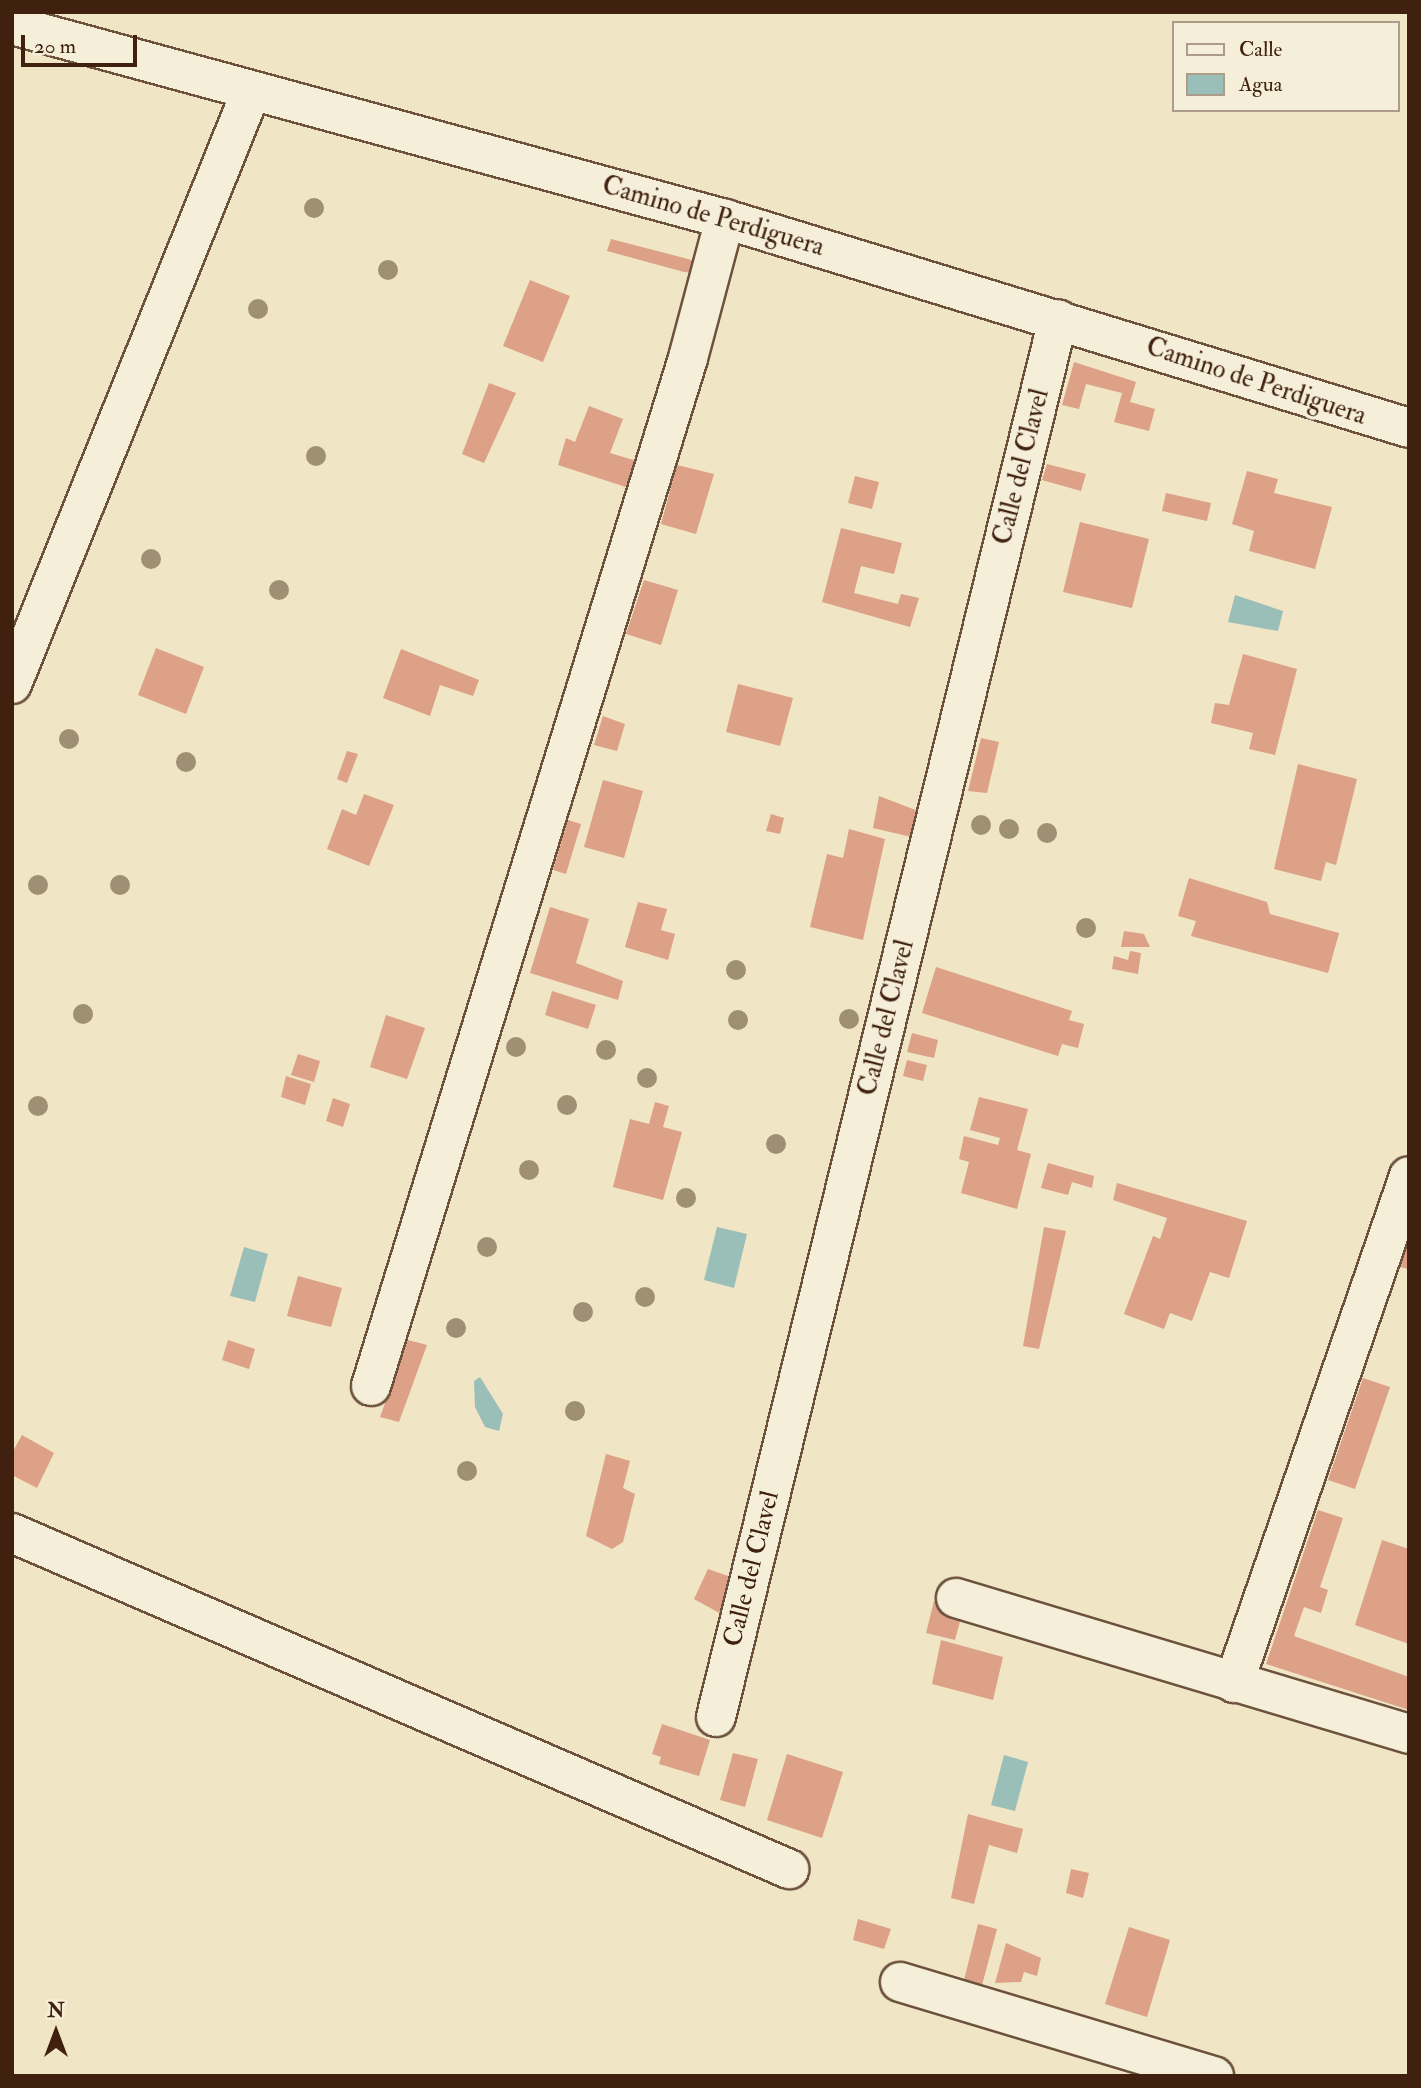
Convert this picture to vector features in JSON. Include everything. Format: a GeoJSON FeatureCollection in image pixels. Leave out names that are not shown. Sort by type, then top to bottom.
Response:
{"type":"FeatureCollection","features":[{"type":"Feature","properties":{"kind":"street","name":"Camino de Perdiguera"},"geometry":{"type":"LineString","coordinates":[[12,25],[725,219],[1409,428]]}},
{"type":"Feature","properties":{"kind":"street"},"geometry":{"type":"LineString","coordinates":[[12,684],[251,92]]}},
{"type":"Feature","properties":{"kind":"street"},"geometry":{"type":"LineString","coordinates":[[370,1386],[688,358],[725,219]]}},
{"type":"Feature","properties":{"kind":"street","name":"Calle del Clavel"},"geometry":{"type":"LineString","coordinates":[[716,1717],[1058,319]]}},
{"type":"Feature","properties":{"kind":"street"},"geometry":{"type":"LineString","coordinates":[[1234,1683],[1409,1176]]}},
{"type":"Feature","properties":{"kind":"street"},"geometry":{"type":"LineString","coordinates":[[12,1532],[789,1869]]}},
{"type":"Feature","properties":{"kind":"street"},"geometry":{"type":"LineString","coordinates":[[956,1598],[1409,1734]]}},
{"type":"Feature","properties":{"kind":"street"},"geometry":{"type":"LineString","coordinates":[[900,1982],[1213,2076]]}},
{"type":"Feature","properties":{"kind":"water"},"geometry":{"type":"Polygon","coordinates":[[[1235,595],[1283,611],[1278,631],[1228,622],[1235,595]]]}},
{"type":"Feature","properties":{"kind":"water"},"geometry":{"type":"Polygon","coordinates":[[[717,1227],[747,1234],[734,1288],[704,1280],[717,1227]]]}},
{"type":"Feature","properties":{"kind":"water"},"geometry":{"type":"Polygon","coordinates":[[[244,1247],[268,1254],[255,1302],[230,1296],[244,1247]]]}},
{"type":"Feature","properties":{"kind":"water"},"geometry":{"type":"Polygon","coordinates":[[[480,1377],[503,1414],[499,1431],[485,1427],[475,1407],[474,1381],[480,1377]]]}},
{"type":"Feature","properties":{"kind":"water"},"geometry":{"type":"Polygon","coordinates":[[[1004,1755],[1028,1762],[1015,1811],[991,1805],[1004,1755]]]}},
{"type":"Feature","properties":{"kind":"building"},"geometry":{"type":"Polygon","coordinates":[[[611,239],[703,264],[700,273],[684,272],[607,251],[611,239]]]}},
{"type":"Feature","properties":{"kind":"building"},"geometry":{"type":"Polygon","coordinates":[[[530,280],[570,296],[543,362],[503,346],[530,280]]]}},
{"type":"Feature","properties":{"kind":"building"},"geometry":{"type":"Polygon","coordinates":[[[1074,362],[1136,382],[1130,402],[1155,409],[1149,431],[1114,422],[1122,393],[1086,384],[1079,409],[1062,405],[1074,362]]]}},
{"type":"Feature","properties":{"kind":"building"},"geometry":{"type":"Polygon","coordinates":[[[489,383],[516,393],[484,463],[462,454],[489,383]]]}},
{"type":"Feature","properties":{"kind":"building"},"geometry":{"type":"Polygon","coordinates":[[[589,406],[623,419],[610,453],[640,462],[632,489],[558,465],[566,438],[575,442],[589,406]]]}},
{"type":"Feature","properties":{"kind":"building"},"geometry":{"type":"Polygon","coordinates":[[[1047,464],[1086,474],[1081,491],[1042,480],[1047,464]]]}},
{"type":"Feature","properties":{"kind":"building"},"geometry":{"type":"Polygon","coordinates":[[[677,465],[714,474],[696,534],[661,524],[677,465]]]}},
{"type":"Feature","properties":{"kind":"building"},"geometry":{"type":"Polygon","coordinates":[[[1247,471],[1278,479],[1274,493],[1332,507],[1315,569],[1249,551],[1254,531],[1232,524],[1247,471]]]}},
{"type":"Feature","properties":{"kind":"building"},"geometry":{"type":"Polygon","coordinates":[[[855,476],[879,482],[872,509],[848,503],[855,476]]]}},
{"type":"Feature","properties":{"kind":"building"},"geometry":{"type":"Polygon","coordinates":[[[1166,493],[1211,503],[1207,521],[1162,511],[1166,493]]]}},
{"type":"Feature","properties":{"kind":"building"},"geometry":{"type":"Polygon","coordinates":[[[1080,522],[1149,539],[1132,608],[1063,592],[1080,522]]]}},
{"type":"Feature","properties":{"kind":"building"},"geometry":{"type":"Polygon","coordinates":[[[841,528],[902,543],[894,574],[861,566],[854,593],[898,604],[901,594],[919,598],[910,627],[822,602],[841,528]]]}},
{"type":"Feature","properties":{"kind":"building"},"geometry":{"type":"Polygon","coordinates":[[[644,580],[678,590],[661,645],[626,634],[644,580]]]}},
{"type":"Feature","properties":{"kind":"building"},"geometry":{"type":"Polygon","coordinates":[[[156,648],[204,667],[186,714],[138,695],[156,648]]]}},
{"type":"Feature","properties":{"kind":"building"},"geometry":{"type":"Polygon","coordinates":[[[401,649],[479,680],[473,696],[440,685],[430,716],[383,698],[401,649]]]}},
{"type":"Feature","properties":{"kind":"building"},"geometry":{"type":"Polygon","coordinates":[[[1243,654],[1297,669],[1275,755],[1249,749],[1253,733],[1211,723],[1215,703],[1229,705],[1243,654]]]}},
{"type":"Feature","properties":{"kind":"building"},"geometry":{"type":"Polygon","coordinates":[[[738,684],[793,698],[780,746],[726,732],[738,684]]]}},
{"type":"Feature","properties":{"kind":"building"},"geometry":{"type":"Polygon","coordinates":[[[603,716],[625,724],[617,751],[594,745],[603,716]]]}},
{"type":"Feature","properties":{"kind":"building"},"geometry":{"type":"Polygon","coordinates":[[[981,738],[999,742],[987,793],[968,791],[981,738]]]}},
{"type":"Feature","properties":{"kind":"building"},"geometry":{"type":"Polygon","coordinates":[[[347,751],[358,754],[347,783],[337,779],[347,751]]]}},
{"type":"Feature","properties":{"kind":"building"},"geometry":{"type":"Polygon","coordinates":[[[1298,764],[1357,779],[1336,865],[1326,862],[1321,881],[1274,869],[1298,764]]]}},
{"type":"Feature","properties":{"kind":"building"},"geometry":{"type":"Polygon","coordinates":[[[603,780],[643,791],[624,858],[584,847],[603,780]]]}},
{"type":"Feature","properties":{"kind":"building"},"geometry":{"type":"Polygon","coordinates":[[[364,794],[394,805],[369,866],[327,849],[342,809],[356,815],[364,794]]]}},
{"type":"Feature","properties":{"kind":"building"},"geometry":{"type":"Polygon","coordinates":[[[879,796],[926,814],[920,839],[873,828],[879,796]]]}},
{"type":"Feature","properties":{"kind":"building"},"geometry":{"type":"Polygon","coordinates":[[[771,814],[784,818],[780,834],[766,831],[771,814]]]}},
{"type":"Feature","properties":{"kind":"building"},"geometry":{"type":"Polygon","coordinates":[[[568,820],[581,824],[566,874],[553,870],[568,820]]]}},
{"type":"Feature","properties":{"kind":"building"},"geometry":{"type":"Polygon","coordinates":[[[849,829],[885,839],[863,940],[810,927],[827,854],[843,858],[849,829]]]}},
{"type":"Feature","properties":{"kind":"building"},"geometry":{"type":"Polygon","coordinates":[[[1189,878],[1267,902],[1270,914],[1339,933],[1328,973],[1191,936],[1196,921],[1178,916],[1189,878]]]}},
{"type":"Feature","properties":{"kind":"building"},"geometry":{"type":"Polygon","coordinates":[[[638,902],[667,909],[661,930],[675,934],[668,960],[625,947],[638,902]]]}},
{"type":"Feature","properties":{"kind":"building"},"geometry":{"type":"Polygon","coordinates":[[[550,907],[589,919],[576,963],[623,981],[618,1000],[530,973],[550,907]]]}},
{"type":"Feature","properties":{"kind":"building"},"geometry":{"type":"Polygon","coordinates":[[[1124,931],[1144,934],[1150,947],[1121,947],[1124,931]]]}},
{"type":"Feature","properties":{"kind":"building"},"geometry":{"type":"Polygon","coordinates":[[[1130,951],[1141,953],[1138,974],[1112,969],[1114,956],[1128,960],[1130,951]]]}},
{"type":"Feature","properties":{"kind":"building"},"geometry":{"type":"Polygon","coordinates":[[[936,967],[1072,1011],[1069,1020],[1084,1024],[1078,1048],[1062,1044],[1058,1056],[922,1013],[936,967]]]}},
{"type":"Feature","properties":{"kind":"building"},"geometry":{"type":"Polygon","coordinates":[[[552,991],[596,1005],[588,1029],[545,1015],[552,991]]]}},
{"type":"Feature","properties":{"kind":"building"},"geometry":{"type":"Polygon","coordinates":[[[386,1015],[425,1028],[407,1079],[370,1067],[386,1015]]]}},
{"type":"Feature","properties":{"kind":"building"},"geometry":{"type":"Polygon","coordinates":[[[912,1033],[938,1040],[934,1058],[907,1052],[912,1033]]]}},
{"type":"Feature","properties":{"kind":"building"},"geometry":{"type":"Polygon","coordinates":[[[298,1054],[320,1061],[314,1082],[291,1075],[298,1054]]]}},
{"type":"Feature","properties":{"kind":"building"},"geometry":{"type":"Polygon","coordinates":[[[907,1060],[927,1065],[923,1081],[903,1076],[907,1060]]]}},
{"type":"Feature","properties":{"kind":"building"},"geometry":{"type":"Polygon","coordinates":[[[286,1076],[311,1084],[305,1105],[281,1097],[286,1076]]]}},
{"type":"Feature","properties":{"kind":"building"},"geometry":{"type":"Polygon","coordinates":[[[979,1097],[1028,1109],[1017,1150],[1031,1154],[1017,1209],[961,1193],[969,1162],[959,1159],[964,1136],[998,1145],[1000,1138],[970,1130],[979,1097]]]}},
{"type":"Feature","properties":{"kind":"building"},"geometry":{"type":"Polygon","coordinates":[[[333,1098],[350,1104],[343,1127],[326,1121],[333,1098]]]}},
{"type":"Feature","properties":{"kind":"building"},"geometry":{"type":"Polygon","coordinates":[[[655,1102],[669,1106],[663,1127],[682,1132],[663,1200],[613,1187],[630,1119],[649,1124],[655,1102]]]}},
{"type":"Feature","properties":{"kind":"building"},"geometry":{"type":"Polygon","coordinates":[[[1048,1163],[1094,1176],[1092,1188],[1072,1182],[1068,1195],[1041,1188],[1048,1163]]]}},
{"type":"Feature","properties":{"kind":"building"},"geometry":{"type":"Polygon","coordinates":[[[1117,1183],[1247,1221],[1229,1278],[1210,1272],[1192,1321],[1170,1313],[1164,1329],[1124,1314],[1153,1236],[1160,1239],[1167,1218],[1113,1200],[1117,1183]]]}},
{"type":"Feature","properties":{"kind":"building"},"geometry":{"type":"Polygon","coordinates":[[[1044,1227],[1066,1231],[1039,1349],[1023,1346],[1044,1227]]]}},
{"type":"Feature","properties":{"kind":"building"},"geometry":{"type":"Polygon","coordinates":[[[1409,1243],[1409,1269],[1400,1267],[1409,1243]]]}},
{"type":"Feature","properties":{"kind":"building"},"geometry":{"type":"Polygon","coordinates":[[[298,1276],[342,1288],[331,1327],[287,1316],[298,1276]]]}},
{"type":"Feature","properties":{"kind":"building"},"geometry":{"type":"Polygon","coordinates":[[[228,1340],[255,1349],[249,1369],[222,1360],[228,1340]]]}},
{"type":"Feature","properties":{"kind":"building"},"geometry":{"type":"Polygon","coordinates":[[[408,1340],[427,1345],[399,1422],[380,1417],[408,1340]]]}},
{"type":"Feature","properties":{"kind":"building"},"geometry":{"type":"Polygon","coordinates":[[[1363,1378],[1390,1387],[1355,1489],[1328,1480],[1363,1378]]]}},
{"type":"Feature","properties":{"kind":"building"},"geometry":{"type":"Polygon","coordinates":[[[22,1435],[54,1453],[37,1488],[12,1475],[12,1453],[22,1435]]]}},
{"type":"Feature","properties":{"kind":"building"},"geometry":{"type":"Polygon","coordinates":[[[606,1454],[630,1461],[623,1488],[635,1494],[623,1542],[612,1549],[586,1536],[606,1454]]]}},
{"type":"Feature","properties":{"kind":"building"},"geometry":{"type":"Polygon","coordinates":[[[1318,1510],[1343,1518],[1320,1587],[1328,1590],[1321,1613],[1304,1607],[1294,1636],[1409,1677],[1409,1710],[1266,1664],[1318,1510]]]}},
{"type":"Feature","properties":{"kind":"building"},"geometry":{"type":"Polygon","coordinates":[[[1382,1540],[1409,1549],[1409,1644],[1355,1625],[1382,1540]]]}},
{"type":"Feature","properties":{"kind":"building"},"geometry":{"type":"Polygon","coordinates":[[[708,1569],[734,1578],[725,1616],[694,1599],[708,1569]]]}},
{"type":"Feature","properties":{"kind":"building"},"geometry":{"type":"Polygon","coordinates":[[[934,1601],[963,1610],[955,1640],[926,1633],[934,1601]]]}},
{"type":"Feature","properties":{"kind":"building"},"geometry":{"type":"Polygon","coordinates":[[[941,1640],[1003,1657],[993,1700],[932,1684],[941,1640]]]}},
{"type":"Feature","properties":{"kind":"building"},"geometry":{"type":"Polygon","coordinates":[[[662,1724],[710,1740],[699,1776],[659,1764],[661,1757],[652,1754],[662,1724]]]}},
{"type":"Feature","properties":{"kind":"building"},"geometry":{"type":"Polygon","coordinates":[[[733,1753],[758,1759],[745,1807],[720,1800],[733,1753]]]}},
{"type":"Feature","properties":{"kind":"building"},"geometry":{"type":"Polygon","coordinates":[[[787,1754],[843,1772],[822,1838],[767,1820],[787,1754]]]}},
{"type":"Feature","properties":{"kind":"building"},"geometry":{"type":"Polygon","coordinates":[[[968,1814],[1023,1829],[1017,1853],[989,1845],[974,1904],[951,1898],[968,1814]]]}},
{"type":"Feature","properties":{"kind":"building"},"geometry":{"type":"Polygon","coordinates":[[[1071,1869],[1089,1873],[1083,1898],[1066,1893],[1071,1869]]]}},
{"type":"Feature","properties":{"kind":"building"},"geometry":{"type":"Polygon","coordinates":[[[858,1919],[891,1929],[884,1949],[853,1940],[858,1919]]]}},
{"type":"Feature","properties":{"kind":"building"},"geometry":{"type":"Polygon","coordinates":[[[978,1924],[997,1929],[981,1989],[963,1984],[978,1924]]]}},
{"type":"Feature","properties":{"kind":"building"},"geometry":{"type":"Polygon","coordinates":[[[1129,1927],[1170,1940],[1147,2017],[1105,2004],[1129,1927]]]}},
{"type":"Feature","properties":{"kind":"building"},"geometry":{"type":"Polygon","coordinates":[[[1006,1943],[1041,1958],[1037,1976],[1024,1972],[1021,1982],[995,1983],[1006,1943]]]}}]}
